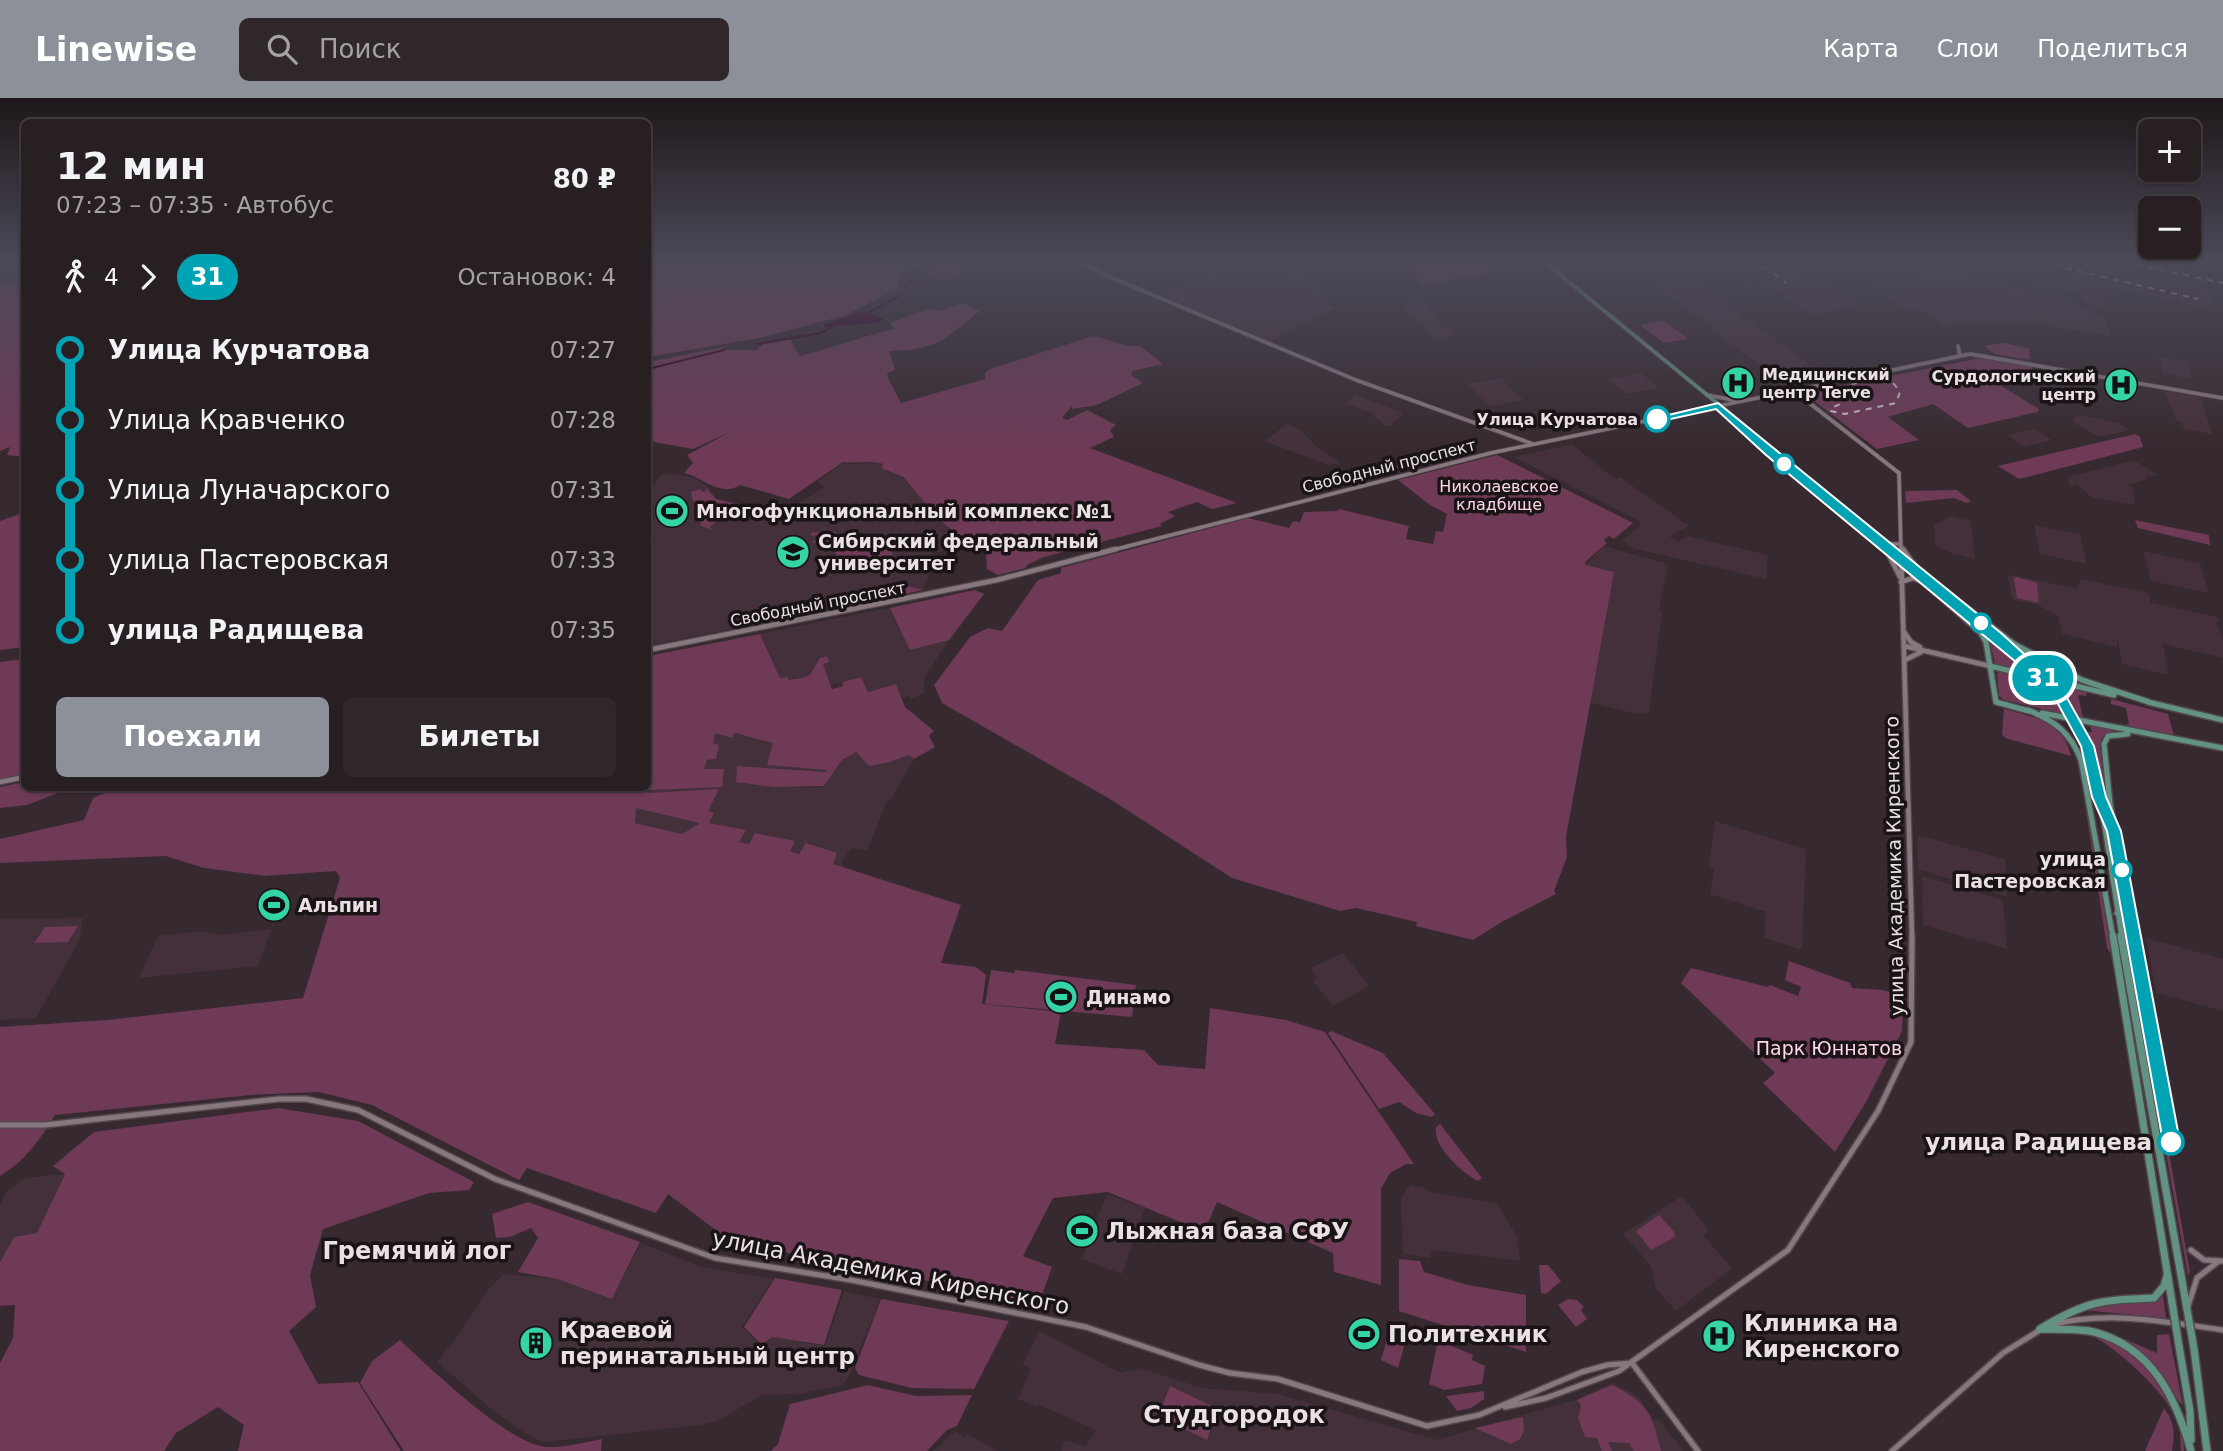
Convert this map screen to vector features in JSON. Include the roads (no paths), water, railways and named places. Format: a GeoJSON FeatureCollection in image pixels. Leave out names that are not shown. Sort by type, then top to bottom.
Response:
{"type":"FeatureCollection","features":[{"type":"Feature","properties":{"kind":"main road"},"geometry":{"type":"LineString","coordinates":[[1220,323],[1356,380],[1534,444]]}},
{"type":"Feature","properties":{"kind":"main road"},"geometry":{"type":"LineString","coordinates":[[1619,323],[1885,546],[1981,633],[1986,642],[1996,702],[2161,738],[2223,748]]}},
{"type":"Feature","properties":{"kind":"main road"},"geometry":{"type":"LineString","coordinates":[[1958,346],[1959,356]]}},
{"type":"Feature","properties":{"kind":"main road","name":"Свободный проспект"},"geometry":{"type":"LineString","coordinates":[[651,649],[997,580],[1402,474],[1959,356],[1978,354],[2223,398]]}},
{"type":"Feature","properties":{"kind":"main road","name":"улица Академика Киренского"},"geometry":{"type":"LineString","coordinates":[[0,1125],[45,1125],[279,1099],[319,1101],[358,1110],[377,1118],[495,1179],[715,1258],[864,1283],[1086,1327],[1199,1365],[1288,1382],[1413,1423],[1440,1425],[1546,1398],[1619,1371],[1788,1250],[1878,1111],[1911,1042],[1913,1002],[1899,473],[1794,391]]}},
{"type":"Feature","properties":{"kind":"main road"},"geometry":{"type":"LineString","coordinates":[[1702,392],[1741,401]]}},
{"type":"Feature","properties":{"kind":"main road"},"geometry":{"type":"LineString","coordinates":[[1879,541],[1891,546],[1901,546],[1919,572]]}},
{"type":"Feature","properties":{"kind":"main road"},"geometry":{"type":"LineString","coordinates":[[1885,546],[1901,582],[1913,578],[1926,583]]}},
{"type":"Feature","properties":{"kind":"main road"},"geometry":{"type":"LineString","coordinates":[[1901,560],[1945,593],[2039,674],[2062,699],[2091,755],[2188,1309],[2207,1451]]}},
{"type":"Feature","properties":{"kind":"main road"},"geometry":{"type":"LineString","coordinates":[[1945,593],[2040,660],[2082,680],[2149,702]]}},
{"type":"Feature","properties":{"kind":"main road"},"geometry":{"type":"LineString","coordinates":[[1903,630],[1910,642],[1930,652]]}},
{"type":"Feature","properties":{"kind":"main road"},"geometry":{"type":"LineString","coordinates":[[1904,646],[2223,720]]}},
{"type":"Feature","properties":{"kind":"main road"},"geometry":{"type":"LineString","coordinates":[[1904,661],[1913,654],[1930,652]]}},
{"type":"Feature","properties":{"kind":"main road"},"geometry":{"type":"LineString","coordinates":[[2028,710],[2050,719],[2068,732],[2081,760],[2190,1411],[2191,1451]]}},
{"type":"Feature","properties":{"kind":"main road"},"geometry":{"type":"LineString","coordinates":[[2117,913],[2127,901],[2114,831],[2104,753],[2106,739],[2118,734],[2161,738]]}},
{"type":"Feature","properties":{"kind":"main road"},"geometry":{"type":"LineString","coordinates":[[0,782],[21,778]]}},
{"type":"Feature","properties":{"kind":"main road"},"geometry":{"type":"LineString","coordinates":[[2099,797],[2114,831]]}},
{"type":"Feature","properties":{"kind":"main road"},"geometry":{"type":"LineString","coordinates":[[2191,1250],[2198,1258],[2221,1261]]}},
{"type":"Feature","properties":{"kind":"main road"},"geometry":{"type":"LineString","coordinates":[[2188,1309],[2194,1279],[2200,1270],[2221,1261]]}},
{"type":"Feature","properties":{"kind":"main road"},"geometry":{"type":"LineString","coordinates":[[1892,1451],[2003,1353],[2040,1329],[2075,1308],[2108,1300],[2154,1298],[2164,1286],[2168,1273]]}},
{"type":"Feature","properties":{"kind":"main road"},"geometry":{"type":"LineString","coordinates":[[2040,1329],[2061,1322],[2102,1319],[2166,1322],[2223,1330]]}},
{"type":"Feature","properties":{"kind":"main road"},"geometry":{"type":"LineString","coordinates":[[2040,1329],[2096,1332],[2114,1338],[2136,1351],[2159,1376],[2179,1406],[2191,1451]]}},
{"type":"Feature","properties":{"kind":"main road"},"geometry":{"type":"LineString","coordinates":[[1632,1363],[1698,1451]]}},
{"type":"Feature","properties":{"kind":"waterway"},"geometry":{"type":"LineString","coordinates":[[758,344],[821,333],[830,328]]}},
{"type":"Feature","properties":{"kind":"waterway"},"geometry":{"type":"LineString","coordinates":[[651,368],[724,350]]}},
{"type":"Feature","properties":{"kind":"railway"},"geometry":{"type":"LineString","coordinates":[[1869,380],[1894,384],[1900,392],[1896,403],[1845,414],[1831,411],[1831,408],[1843,403],[1839,393],[1848,385],[1869,380]]}},
{"type":"Feature","properties":{"kind":"place","name":"Медицинский центр Terve"},"geometry":{"type":"Point","coordinates":[1738,383]}},
{"type":"Feature","properties":{"kind":"place","name":"Сурдологический центр"},"geometry":{"type":"Point","coordinates":[2121,385]}},
{"type":"Feature","properties":{"kind":"place","name":"Улица Курчатова"},"geometry":{"type":"Point","coordinates":[1657,419]}},
{"type":"Feature","properties":{"kind":"place","name":"Многофункциональный комплекс №1"},"geometry":{"type":"Point","coordinates":[672,511]}},
{"type":"Feature","properties":{"kind":"place","name":"Сибирский федеральный университет"},"geometry":{"type":"Point","coordinates":[793,552]}},
{"type":"Feature","properties":{"kind":"place","name":"улица Пастеровская"},"geometry":{"type":"Point","coordinates":[2122,870]}},
{"type":"Feature","properties":{"kind":"place","name":"Альпин"},"geometry":{"type":"Point","coordinates":[274,905]}},
{"type":"Feature","properties":{"kind":"place","name":"Динамо"},"geometry":{"type":"Point","coordinates":[1061,997]}},
{"type":"Feature","properties":{"kind":"place","name":"улица Радищева"},"geometry":{"type":"Point","coordinates":[2171,1142]}},
{"type":"Feature","properties":{"kind":"place","name":"Лыжная база СФУ"},"geometry":{"type":"Point","coordinates":[1082,1231]}},
{"type":"Feature","properties":{"kind":"place","name":"Политехник"},"geometry":{"type":"Point","coordinates":[1364,1334]}},
{"type":"Feature","properties":{"kind":"place","name":"Клиника на Киренского"},"geometry":{"type":"Point","coordinates":[1719,1336]}},
{"type":"Feature","properties":{"kind":"place","name":"Краевой перинатальный центр"},"geometry":{"type":"Point","coordinates":[536,1343]}},
{"type":"Feature","properties":{"kind":"district","name":"Гремячий лог"},"geometry":{"type":"Point","coordinates":[417,1251]}},
{"type":"Feature","properties":{"kind":"district","name":"Студгородок"},"geometry":{"type":"Point","coordinates":[1234,1415]}},
{"type":"Feature","properties":{"kind":"park label","name":"Николаевское кладбище"},"geometry":{"type":"Point","coordinates":[1499,495]}},
{"type":"Feature","properties":{"kind":"park label","name":"Парк Юннатов"},"geometry":{"type":"Point","coordinates":[1829,1048]}}]}
